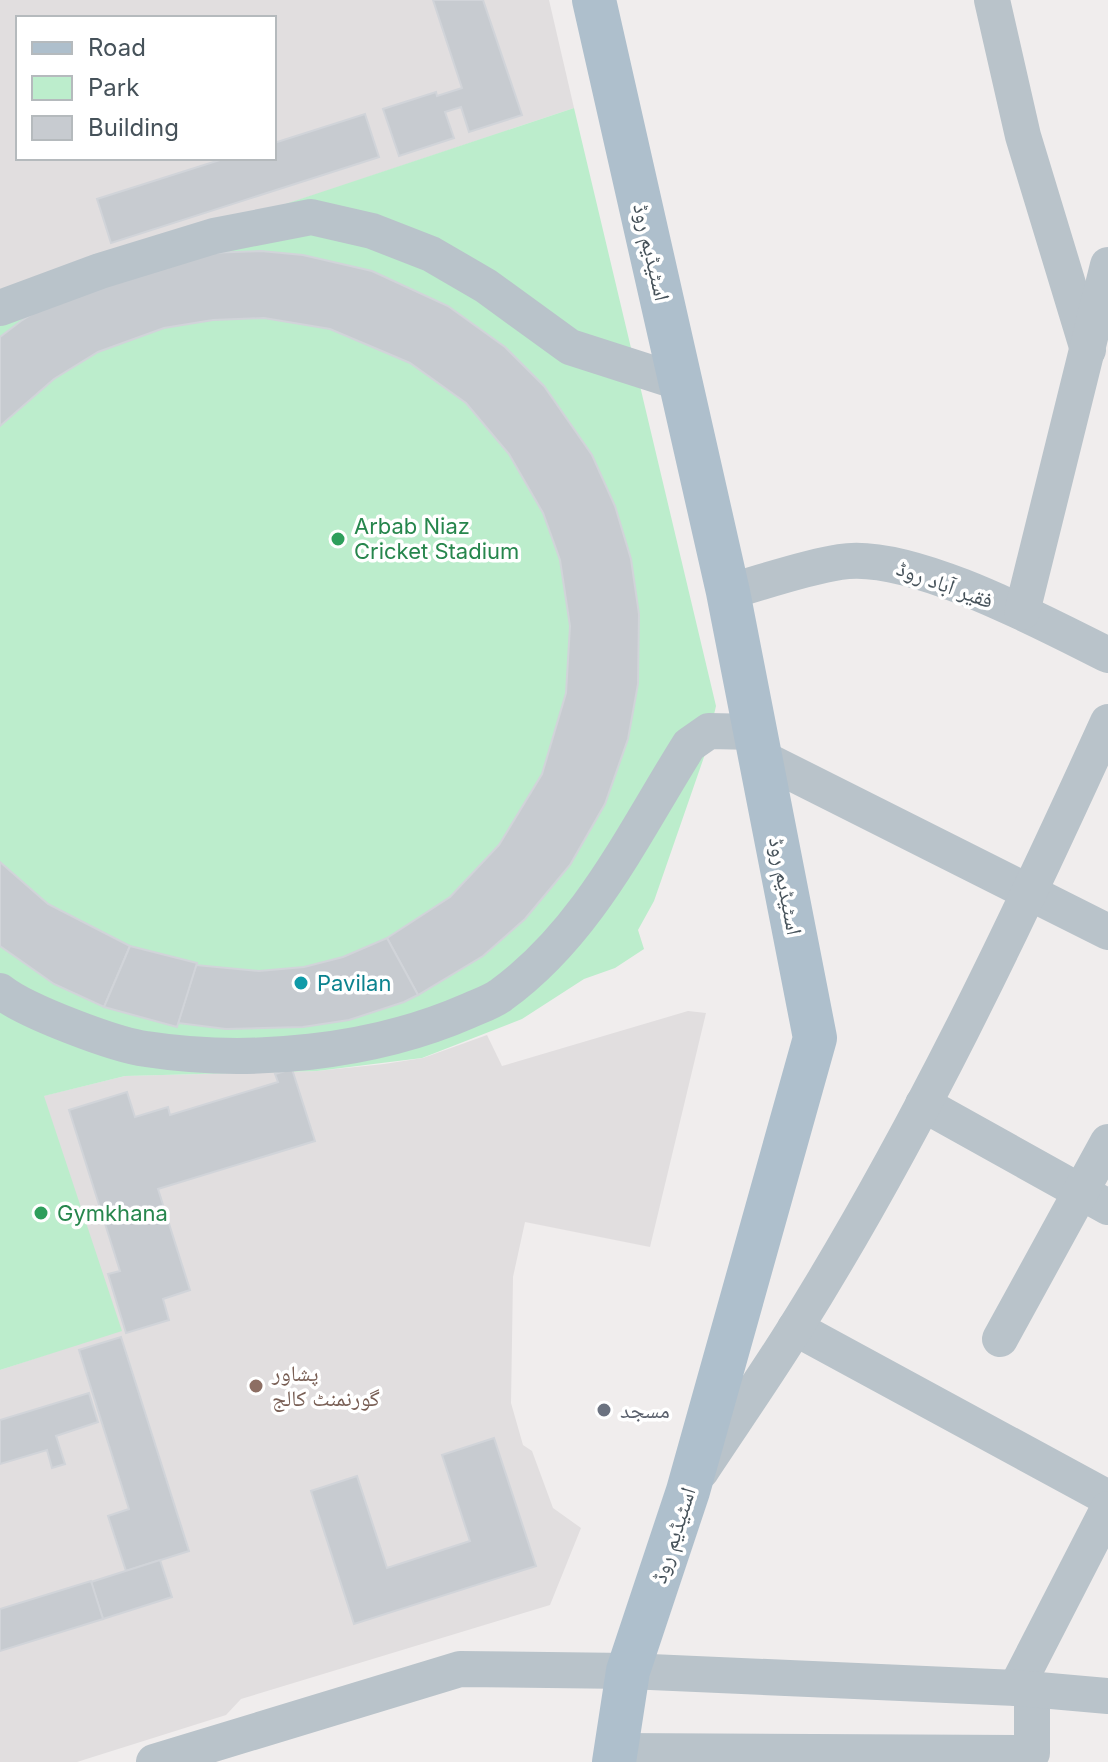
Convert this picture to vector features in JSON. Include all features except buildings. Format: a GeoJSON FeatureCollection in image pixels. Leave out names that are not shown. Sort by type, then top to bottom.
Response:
{"type":"FeatureCollection","features":[{"type":"Feature","properties":{"kind":"main road","name":"اسٹیڈیم روڈ"},"geometry":{"type":"LineString","coordinates":[[594,0],[728,592],[815,1038],[688,1491],[628,1671],[615,1759]]}},
{"type":"Feature","properties":{"kind":"street"},"geometry":{"type":"LineString","coordinates":[[992,0],[1023,136],[1088,350]]}},
{"type":"Feature","properties":{"kind":"street"},"geometry":{"type":"LineString","coordinates":[[0,308],[100,271],[214,236],[311,217],[372,231],[431,254],[486,286],[570,347],[682,383]]}},
{"type":"Feature","properties":{"kind":"street"},"geometry":{"type":"LineString","coordinates":[[1022,612],[1106,281]]}},
{"type":"Feature","properties":{"kind":"street","name":"فقیر آباد روڈ"},"geometry":{"type":"LineString","coordinates":[[728,592],[842,561],[896,562],[1022,612],[1108,655]]}},
{"type":"Feature","properties":{"kind":"street"},"geometry":{"type":"LineString","coordinates":[[688,1491],[795,1328],[923,1104],[1031,891],[1108,722]]}},
{"type":"Feature","properties":{"kind":"street"},"geometry":{"type":"LineString","coordinates":[[0,991],[68,1023],[143,1049],[213,1056],[359,1044],[432,1026],[499,997],[557,946],[605,886],[689,745],[709,731],[759,745],[1108,932]]}},
{"type":"Feature","properties":{"kind":"street"},"geometry":{"type":"LineString","coordinates":[[923,1104],[1094,1200]]}},
{"type":"Feature","properties":{"kind":"street"},"geometry":{"type":"LineString","coordinates":[[1000,1339],[1094,1200],[1108,1142]]}},
{"type":"Feature","properties":{"kind":"street"},"geometry":{"type":"LineString","coordinates":[[795,1328],[1108,1498]]}},
{"type":"Feature","properties":{"kind":"street"},"geometry":{"type":"LineString","coordinates":[[615,1759],[1032,1753],[1024,1688],[1108,1509]]}},
{"type":"Feature","properties":{"kind":"street"},"geometry":{"type":"LineString","coordinates":[[154,1762],[460,1669],[628,1671],[1024,1688],[1108,1696]]}},
{"type":"Feature","properties":{"kind":"shaded area"},"geometry":{"type":"Polygon","coordinates":[[[0,0],[549,0],[574,108],[0,300],[0,0]]]}},
{"type":"Feature","properties":{"kind":"shaded area","name":"پشاور گورنمنٹ کالج"},"geometry":{"type":"Polygon","coordinates":[[[688,1011],[706,1013],[650,1247],[525,1222],[513,1277],[511,1403],[523,1445],[532,1451],[553,1508],[581,1528],[550,1605],[241,1699],[226,1715],[77,1762],[0,1762],[0,1370],[121,1330],[43,1096],[125,1076],[317,1071],[384,1064],[423,1058],[487,1035],[502,1066],[688,1011]]]}},
{"type":"Feature","properties":{"kind":"green space","name":"Arbab Niaz Cricket Stadium"},"geometry":{"type":"Polygon","coordinates":[[[574,108],[716,706],[704,757],[654,901],[638,930],[644,949],[615,968],[584,979],[522,1019],[422,1058],[317,1071],[125,1076],[44,1096],[122,1331],[0,1370],[0,299],[574,108]]]}},
{"type":"Feature","properties":{"kind":"place","name":"Arbab Niaz Cricket Stadium"},"geometry":{"type":"Point","coordinates":[338,539]}},
{"type":"Feature","properties":{"kind":"place","name":"Pavilan"},"geometry":{"type":"Point","coordinates":[301,983]}},
{"type":"Feature","properties":{"kind":"place","name":"Gymkhana"},"geometry":{"type":"Point","coordinates":[41,1213]}},
{"type":"Feature","properties":{"kind":"place","name":"پشاور گورنمنٹ کالج"},"geometry":{"type":"Point","coordinates":[256,1386]}},
{"type":"Feature","properties":{"kind":"place","name":"مسجد"},"geometry":{"type":"Point","coordinates":[604,1410]}}]}
